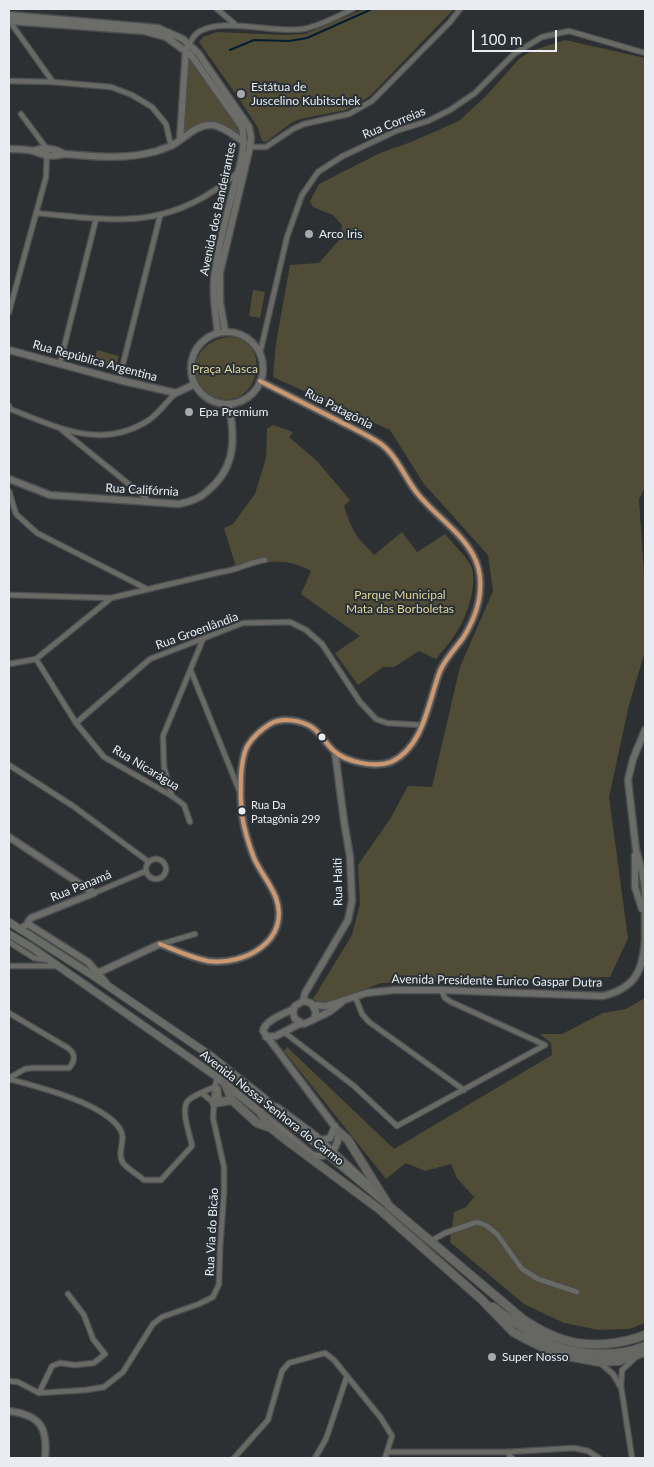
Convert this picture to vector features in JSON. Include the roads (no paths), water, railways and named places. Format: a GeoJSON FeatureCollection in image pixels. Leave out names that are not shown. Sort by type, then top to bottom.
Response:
{"type":"FeatureCollection","features":[{"type":"Feature","properties":{"kind":"highway"},"geometry":{"type":"LineString","coordinates":[[225,1083],[232,1100],[257,1123],[271,1128],[378,1209],[481,1299],[513,1332],[539,1347],[556,1354],[598,1362],[619,1361],[644,1350]]}},
{"type":"Feature","properties":{"kind":"highway"},"geometry":{"type":"LineString","coordinates":[[214,1102],[232,1100]]}},
{"type":"Feature","properties":{"kind":"highway"},"geometry":{"type":"LineString","coordinates":[[261,1112],[271,1128]]}},
{"type":"Feature","properties":{"kind":"highway"},"geometry":{"type":"LineString","coordinates":[[337,1128],[348,1140],[389,1206],[524,1320],[546,1333],[567,1341],[589,1344],[616,1343],[645,1335]]}},
{"type":"Feature","properties":{"kind":"highway"},"geometry":{"type":"LineString","coordinates":[[481,1299],[542,1340],[565,1349],[590,1353],[618,1353],[644,1350]]}},
{"type":"Feature","properties":{"kind":"main road","name":"Avenida Nossa Senhora do Carmo"},"geometry":{"type":"LineString","coordinates":[[9,922],[211,1056],[289,1118]]}},
{"type":"Feature","properties":{"kind":"main road","name":"Avenida Nossa Senhora do Carmo"},"geometry":{"type":"LineString","coordinates":[[9,934],[217,1077],[261,1112]]}},
{"type":"Feature","properties":{"kind":"main road"},"geometry":{"type":"LineString","coordinates":[[289,1118],[389,1206]]}},
{"type":"Feature","properties":{"kind":"street"},"geometry":{"type":"LineString","coordinates":[[217,9],[237,26]]}},
{"type":"Feature","properties":{"kind":"street"},"geometry":{"type":"LineString","coordinates":[[180,140],[187,47],[196,34],[208,28],[237,26],[290,30],[304,29],[353,9]]}},
{"type":"Feature","properties":{"kind":"street"},"geometry":{"type":"LineString","coordinates":[[21,114],[47,152],[57,156],[64,154],[110,157],[132,156],[171,146],[203,126],[213,125],[250,147],[266,148],[304,124],[349,114],[372,101],[450,22],[460,9]]}},
{"type":"Feature","properties":{"kind":"street","name":"Avenida dos Bandeirantes"},"geometry":{"type":"LineString","coordinates":[[10,19],[24,16],[149,26],[168,31],[203,60],[249,127],[250,147],[220,272],[221,332]]}},
{"type":"Feature","properties":{"kind":"street"},"geometry":{"type":"LineString","coordinates":[[10,19],[53,82]]}},
{"type":"Feature","properties":{"kind":"street","name":"Avenida dos Bandeirantes"},"geometry":{"type":"LineString","coordinates":[[10,19],[153,32],[166,37],[187,47],[242,127],[244,142],[215,271],[214,307],[221,332]]}},
{"type":"Feature","properties":{"kind":"street","name":"Rua Correias"},"geometry":{"type":"LineString","coordinates":[[260,353],[287,237],[302,195],[318,172],[343,156],[396,131],[428,121],[450,110],[474,93],[514,54],[542,37],[568,32],[645,53]]}},
{"type":"Feature","properties":{"kind":"street"},"geometry":{"type":"LineString","coordinates":[[9,81],[53,82],[111,87],[132,95],[152,107],[166,124],[171,146]]}},
{"type":"Feature","properties":{"kind":"street"},"geometry":{"type":"LineString","coordinates":[[9,149],[33,151],[38,154],[47,152]]}},
{"type":"Feature","properties":{"kind":"street"},"geometry":{"type":"LineString","coordinates":[[9,312],[46,177],[47,152]]}},
{"type":"Feature","properties":{"kind":"street"},"geometry":{"type":"LineString","coordinates":[[220,188],[238,172]]}},
{"type":"Feature","properties":{"kind":"street"},"geometry":{"type":"LineString","coordinates":[[36,213],[127,220],[160,216],[188,206],[220,188],[226,186],[233,189]]}},
{"type":"Feature","properties":{"kind":"street"},"geometry":{"type":"LineString","coordinates":[[119,380],[160,216]]}},
{"type":"Feature","properties":{"kind":"street"},"geometry":{"type":"LineString","coordinates":[[60,363],[96,219]]}},
{"type":"Feature","properties":{"kind":"street"},"geometry":{"type":"LineString","coordinates":[[221,332],[241,334],[255,345],[260,353],[263,362],[263,372],[260,382],[248,397],[239,402],[229,404],[209,399],[203,395],[195,384],[191,363],[194,353],[204,340],[221,332]]}},
{"type":"Feature","properties":{"kind":"street","name":"Rua República Argentina"},"geometry":{"type":"LineString","coordinates":[[9,350],[119,380],[176,393]]}},
{"type":"Feature","properties":{"kind":"street","name":"Rua Patagônia"},"geometry":{"type":"LineString","coordinates":[[160,944],[207,960],[227,961],[247,956],[269,941],[277,922],[276,898],[254,858],[242,817],[243,763],[247,746],[259,732],[272,723],[286,720],[314,728],[335,752],[366,764],[389,763],[403,755],[412,744],[422,725],[440,671],[471,623],[480,594],[480,572],[476,560],[468,548],[417,494],[396,461],[383,446],[364,434],[260,382]]}},
{"type":"Feature","properties":{"kind":"street"},"geometry":{"type":"LineString","coordinates":[[9,406],[10,409],[69,432],[93,435],[128,430],[150,419],[176,393],[195,384]]}},
{"type":"Feature","properties":{"kind":"street","name":"Rua Califórnia"},"geometry":{"type":"LineString","coordinates":[[9,479],[50,495],[179,504],[196,501],[222,476],[231,459],[233,446],[229,404]]}},
{"type":"Feature","properties":{"kind":"street"},"geometry":{"type":"LineString","coordinates":[[58,427],[146,498],[147,501]]}},
{"type":"Feature","properties":{"kind":"street"},"geometry":{"type":"LineString","coordinates":[[9,491],[16,514],[37,533],[148,590]]}},
{"type":"Feature","properties":{"kind":"street"},"geometry":{"type":"LineString","coordinates":[[9,595],[111,598],[232,571],[265,560]]}},
{"type":"Feature","properties":{"kind":"street"},"geometry":{"type":"LineString","coordinates":[[9,664],[36,659],[111,598]]}},
{"type":"Feature","properties":{"kind":"street","name":"Rua Groenlândia"},"geometry":{"type":"LineString","coordinates":[[76,722],[150,659],[243,624],[290,622],[306,630],[322,644],[360,702],[376,718],[387,723],[422,725]]}},
{"type":"Feature","properties":{"kind":"street"},"geometry":{"type":"LineString","coordinates":[[172,796],[164,767],[164,736],[203,639]]}},
{"type":"Feature","properties":{"kind":"street","name":"Rua Nicarágua"},"geometry":{"type":"LineString","coordinates":[[36,659],[76,722],[104,757],[172,796],[184,805],[190,822]]}},
{"type":"Feature","properties":{"kind":"street"},"geometry":{"type":"LineString","coordinates":[[191,671],[241,794]]}},
{"type":"Feature","properties":{"kind":"street","name":"Avenida Presidente Eurico Gaspar Dutra"},"geometry":{"type":"LineString","coordinates":[[644,915],[635,887],[636,850],[628,780],[633,759],[645,730]]}},
{"type":"Feature","properties":{"kind":"street","name":"Rua Haiti"},"geometry":{"type":"LineString","coordinates":[[303,1001],[305,993],[348,920],[352,901],[350,857],[335,752]]}},
{"type":"Feature","properties":{"kind":"street"},"geometry":{"type":"LineString","coordinates":[[9,765],[73,806],[149,862]]}},
{"type":"Feature","properties":{"kind":"street"},"geometry":{"type":"LineString","coordinates":[[9,837],[94,893]]}},
{"type":"Feature","properties":{"kind":"street","name":"Avenida Presidente Eurico Gaspar Dutra"},"geometry":{"type":"LineString","coordinates":[[313,1005],[320,1006],[380,990],[441,990],[603,996],[626,988],[636,977],[642,964],[645,939],[644,871],[636,850]]}},
{"type":"Feature","properties":{"kind":"street"},"geometry":{"type":"LineString","coordinates":[[155,859],[161,861],[166,870],[162,876],[156,879],[150,877],[146,872],[146,866],[149,862],[155,859]]}},
{"type":"Feature","properties":{"kind":"street"},"geometry":{"type":"LineString","coordinates":[[634,878],[638,872],[644,871]]}},
{"type":"Feature","properties":{"kind":"street","name":"Rua Panamá"},"geometry":{"type":"LineString","coordinates":[[28,924],[31,918],[146,872]]}},
{"type":"Feature","properties":{"kind":"street"},"geometry":{"type":"LineString","coordinates":[[635,887],[645,889]]}},
{"type":"Feature","properties":{"kind":"street"},"geometry":{"type":"LineString","coordinates":[[20,929],[28,924]]}},
{"type":"Feature","properties":{"kind":"street","name":"Avenida Nossa Senhora do Carmo"},"geometry":{"type":"LineString","coordinates":[[28,924],[88,962],[112,990]]}},
{"type":"Feature","properties":{"kind":"street"},"geometry":{"type":"LineString","coordinates":[[96,971],[104,970],[160,944],[195,934]]}},
{"type":"Feature","properties":{"kind":"street","name":"Avenida Nossa Senhora do Carmo"},"geometry":{"type":"LineString","coordinates":[[9,942],[34,958],[52,963]]}},
{"type":"Feature","properties":{"kind":"street"},"geometry":{"type":"LineString","coordinates":[[9,966],[52,963]]}},
{"type":"Feature","properties":{"kind":"street"},"geometry":{"type":"LineString","coordinates":[[103,978],[104,970]]}},
{"type":"Feature","properties":{"kind":"street"},"geometry":{"type":"LineString","coordinates":[[284,1032],[354,1086],[397,1126],[545,1045],[450,1002],[445,998],[441,990]]}},
{"type":"Feature","properties":{"kind":"street"},"geometry":{"type":"LineString","coordinates":[[355,996],[362,1014],[369,1022],[464,1090]]}},
{"type":"Feature","properties":{"kind":"street","name":"Avenida Presidente Eurico Gaspar Dutra"},"geometry":{"type":"LineString","coordinates":[[314,1019],[329,1012],[344,1000]]}},
{"type":"Feature","properties":{"kind":"street"},"geometry":{"type":"LineString","coordinates":[[266,1037],[271,1038],[300,1023],[308,1023],[314,1019],[316,1012],[313,1005],[303,1001],[297,1003],[293,1009],[265,1025],[263,1031],[266,1037],[337,1128],[338,1140],[330,1153],[319,1157],[312,1155]]}},
{"type":"Feature","properties":{"kind":"street"},"geometry":{"type":"LineString","coordinates":[[293,1009],[294,1016],[300,1023]]}},
{"type":"Feature","properties":{"kind":"street"},"geometry":{"type":"LineString","coordinates":[[9,1013],[72,1051],[74,1062],[68,1068],[25,1069],[9,1079]]}},
{"type":"Feature","properties":{"kind":"street"},"geometry":{"type":"LineString","coordinates":[[276,1036],[278,1051]]}},
{"type":"Feature","properties":{"kind":"street","name":"Rua Via do Bicão"},"geometry":{"type":"LineString","coordinates":[[9,1381],[18,1382],[39,1392],[104,1387],[122,1372],[153,1324],[162,1317],[208,1300],[216,1291],[219,1284],[224,1180],[222,1154],[214,1129],[214,1102],[220,1093],[218,1088],[215,1087],[217,1077]]}},
{"type":"Feature","properties":{"kind":"street"},"geometry":{"type":"LineString","coordinates":[[9,1079],[38,1087],[98,1109],[120,1130],[123,1141],[120,1153],[124,1163],[144,1180],[161,1180],[192,1146],[186,1123],[186,1102],[215,1087]]}},
{"type":"Feature","properties":{"kind":"street"},"geometry":{"type":"LineString","coordinates":[[202,1094],[214,1102]]}},
{"type":"Feature","properties":{"kind":"street","name":"Avenida Nossa Senhora do Carmo"},"geometry":{"type":"LineString","coordinates":[[261,1112],[378,1209]]}},
{"type":"Feature","properties":{"kind":"street"},"geometry":{"type":"LineString","coordinates":[[282,1129],[282,1124],[289,1118]]}},
{"type":"Feature","properties":{"kind":"street","name":"Avenida Nossa Senhora do Carmo"},"geometry":{"type":"LineString","coordinates":[[289,1118],[321,1140],[330,1153]]}},
{"type":"Feature","properties":{"kind":"street"},"geometry":{"type":"LineString","coordinates":[[321,1140],[330,1138],[337,1128]]}},
{"type":"Feature","properties":{"kind":"street"},"geometry":{"type":"LineString","coordinates":[[431,1241],[444,1233],[477,1222],[498,1234],[522,1269],[538,1279],[577,1292]]}},
{"type":"Feature","properties":{"kind":"street"},"geometry":{"type":"LineString","coordinates":[[39,1392],[52,1366],[60,1363],[74,1366],[94,1363],[105,1354],[93,1339],[84,1315],[68,1294]]}},
{"type":"Feature","properties":{"kind":"street"},"geometry":{"type":"LineString","coordinates":[[632,1458],[621,1386],[622,1370],[644,1350]]}},
{"type":"Feature","properties":{"kind":"street"},"geometry":{"type":"LineString","coordinates":[[234,1458],[268,1420],[282,1371],[289,1363],[325,1353],[334,1360],[381,1418],[392,1436],[385,1458]]}},
{"type":"Feature","properties":{"kind":"street"},"geometry":{"type":"LineString","coordinates":[[598,1362],[615,1377],[621,1386]]}},
{"type":"Feature","properties":{"kind":"street"},"geometry":{"type":"LineString","coordinates":[[315,1458],[326,1439],[346,1376]]}},
{"type":"Feature","properties":{"kind":"street"},"geometry":{"type":"LineString","coordinates":[[9,1411],[29,1415],[42,1427],[47,1442],[44,1458]]}},
{"type":"Feature","properties":{"kind":"street"},"geometry":{"type":"LineString","coordinates":[[388,1452],[507,1452],[574,1448],[588,1451],[599,1458]]}},
{"type":"Feature","properties":{"kind":"street"},"geometry":{"type":"LineString","coordinates":[[507,1452],[512,1458]]}},
{"type":"Feature","properties":{"kind":"waterway"},"geometry":{"type":"LineString","coordinates":[[230,50],[254,40],[289,41],[307,38],[372,9]]}},
{"type":"Feature","properties":{"kind":"place","name":"Estátua de Juscelino Kubitschek"},"geometry":{"type":"Point","coordinates":[241,94]}},
{"type":"Feature","properties":{"kind":"place","name":"Arco Iris"},"geometry":{"type":"Point","coordinates":[309,234]}},
{"type":"Feature","properties":{"kind":"place","name":"Epa Premium"},"geometry":{"type":"Point","coordinates":[189,412]}},
{"type":"Feature","properties":{"kind":"place","name":"Rua Da Patagônia 299"},"geometry":{"type":"Point","coordinates":[242,811]}},
{"type":"Feature","properties":{"kind":"place","name":"Super Nosso"},"geometry":{"type":"Point","coordinates":[492,1357]}},
{"type":"Feature","properties":{"kind":"park label","name":"Praça Alasca"},"geometry":{"type":"Point","coordinates":[225,369]}},
{"type":"Feature","properties":{"kind":"park label","name":"Parque Municipal Mata das Borboletas"},"geometry":{"type":"Point","coordinates":[400,602]}}]}
